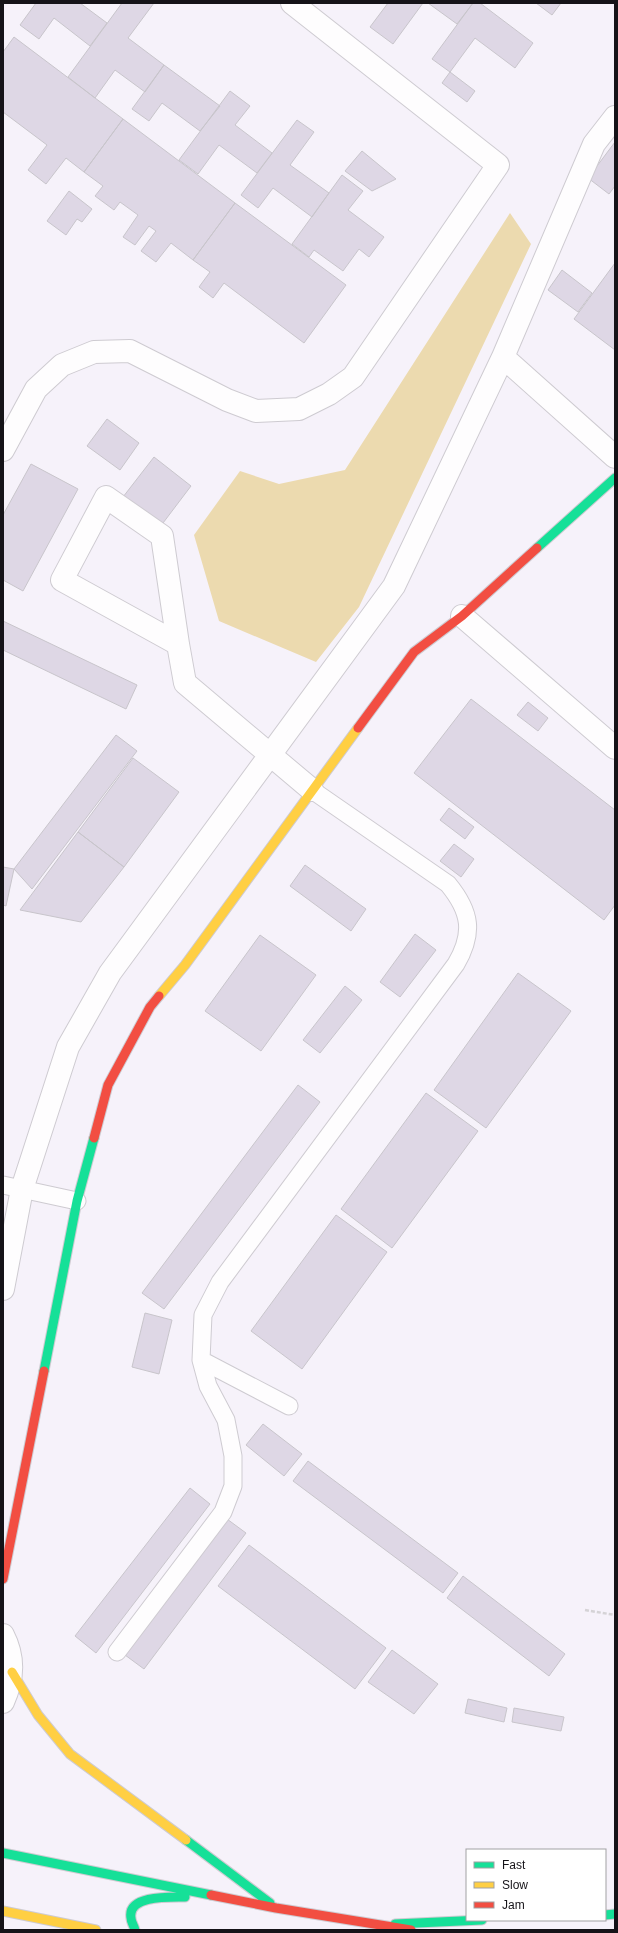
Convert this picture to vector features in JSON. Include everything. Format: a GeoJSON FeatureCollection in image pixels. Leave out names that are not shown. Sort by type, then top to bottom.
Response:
{"type":"FeatureCollection","features":[{"type":"Feature","properties":{"kind":"street"},"geometry":{"type":"LineString","coordinates":[[3,450],[36,389],[62,365],[94,352],[130,351],[227,400],[256,412],[299,409],[329,394],[354,377],[498,166],[292,3]]}},
{"type":"Feature","properties":{"kind":"street"},"geometry":{"type":"LineString","coordinates":[[3,1288],[13,1187],[68,1047],[110,973],[269,754],[394,586],[503,357],[594,144],[615,118]]}},
{"type":"Feature","properties":{"kind":"street"},"geometry":{"type":"LineString","coordinates":[[503,357],[615,457]]}},
{"type":"Feature","properties":{"kind":"street"},"geometry":{"type":"LineString","coordinates":[[3,1579],[76,1201],[108,1085],[150,1007],[185,965],[414,652],[462,616],[615,478]]}},
{"type":"Feature","properties":{"kind":"street"},"geometry":{"type":"LineString","coordinates":[[178,644],[62,580],[106,497],[162,536],[184,683],[312,790]]}},
{"type":"Feature","properties":{"kind":"street"},"geometry":{"type":"LineString","coordinates":[[462,616],[615,748]]}},
{"type":"Feature","properties":{"kind":"street"},"geometry":{"type":"LineString","coordinates":[[3,1635],[11,1658],[12,1672],[9,1688],[3,1702]]}},
{"type":"Feature","properties":{"kind":"street"},"geometry":{"type":"LineString","coordinates":[[12,1672],[32,1709],[70,1754],[276,1908]]}},
{"type":"Feature","properties":{"kind":"street"},"geometry":{"type":"LineString","coordinates":[[3,1853],[276,1908],[411,1930]]}},
{"type":"Feature","properties":{"kind":"street"},"geometry":{"type":"LineString","coordinates":[[135,1930],[130,1920],[129,1912],[132,1906],[138,1902],[155,1898],[214,1895]]}},
{"type":"Feature","properties":{"kind":"street"},"geometry":{"type":"LineString","coordinates":[[3,1911],[96,1930]]}},
{"type":"Feature","properties":{"kind":"street"},"geometry":{"type":"LineString","coordinates":[[380,1924],[466,1921]]}},
{"type":"Feature","properties":{"kind":"lane"},"geometry":{"type":"LineString","coordinates":[[117,1652],[223,1512],[234,1486],[233,1456],[226,1420],[208,1386],[201,1360],[203,1314],[220,1282],[456,964],[465,949],[469,932],[467,914],[460,898],[448,884],[312,790]]}},
{"type":"Feature","properties":{"kind":"lane"},"geometry":{"type":"LineString","coordinates":[[13,1187],[76,1201]]}},
{"type":"Feature","properties":{"kind":"lane"},"geometry":{"type":"LineString","coordinates":[[201,1360],[289,1406]]}},
{"type":"Feature","properties":{"kind":"path"},"geometry":{"type":"LineString","coordinates":[[585,1610],[615,1615]]}},
{"type":"Feature","properties":{"kind":"shaded area"},"geometry":{"type":"Polygon","coordinates":[[[510,213],[531,244],[359,607],[316,662],[219,621],[194,535],[240,471],[279,484],[345,470],[510,213]]]}},
{"type":"Feature","properties":{"kind":"building"},"geometry":{"type":"Polygon","coordinates":[[[36,3],[80,3],[107,23],[90,46],[54,18],[39,39],[20,25],[36,3]]]}},
{"type":"Feature","properties":{"kind":"building"},"geometry":{"type":"Polygon","coordinates":[[[122,3],[154,3],[128,38],[164,65],[145,92],[115,70],[95,98],[68,77],[122,3]]]}},
{"type":"Feature","properties":{"kind":"building"},"geometry":{"type":"Polygon","coordinates":[[[388,3],[423,3],[393,44],[370,27],[388,3]]]}},
{"type":"Feature","properties":{"kind":"building"},"geometry":{"type":"Polygon","coordinates":[[[428,3],[473,3],[457,24],[428,3]]]}},
{"type":"Feature","properties":{"kind":"building"},"geometry":{"type":"Polygon","coordinates":[[[473,3],[480,3],[533,43],[515,68],[475,38],[450,72],[432,59],[473,3]]]}},
{"type":"Feature","properties":{"kind":"building"},"geometry":{"type":"Polygon","coordinates":[[[536,3],[561,3],[552,15],[536,3]]]}},
{"type":"Feature","properties":{"kind":"building"},"geometry":{"type":"Polygon","coordinates":[[[14,37],[123,119],[84,172],[66,158],[46,184],[28,170],[47,145],[3,112],[3,52],[14,37]]]}},
{"type":"Feature","properties":{"kind":"building"},"geometry":{"type":"Polygon","coordinates":[[[164,65],[220,106],[200,131],[162,103],[149,121],[132,109],[164,65]]]}},
{"type":"Feature","properties":{"kind":"building"},"geometry":{"type":"Polygon","coordinates":[[[450,72],[475,91],[467,102],[442,83],[450,72]]]}},
{"type":"Feature","properties":{"kind":"building"},"geometry":{"type":"Polygon","coordinates":[[[230,91],[250,106],[235,125],[272,153],[257,173],[219,145],[198,174],[179,160],[230,91]]]}},
{"type":"Feature","properties":{"kind":"building"},"geometry":{"type":"Polygon","coordinates":[[[123,119],[235,203],[193,260],[171,243],[156,262],[141,251],[156,231],[149,226],[135,245],[123,237],[138,215],[120,202],[114,210],[95,196],[103,186],[84,172],[123,119]]]}},
{"type":"Feature","properties":{"kind":"building"},"geometry":{"type":"Polygon","coordinates":[[[297,120],[314,132],[290,165],[329,193],[312,217],[273,188],[258,208],[241,195],[297,120]]]}},
{"type":"Feature","properties":{"kind":"building"},"geometry":{"type":"Polygon","coordinates":[[[615,142],[615,186],[609,194],[588,178],[615,142]]]}},
{"type":"Feature","properties":{"kind":"building"},"geometry":{"type":"Polygon","coordinates":[[[362,151],[396,179],[372,191],[345,171],[362,151]]]}},
{"type":"Feature","properties":{"kind":"building"},"geometry":{"type":"Polygon","coordinates":[[[342,175],[363,191],[348,210],[384,237],[369,257],[359,249],[343,271],[314,250],[309,257],[292,244],[342,175]]]}},
{"type":"Feature","properties":{"kind":"building"},"geometry":{"type":"Polygon","coordinates":[[[69,191],[92,209],[82,222],[77,219],[66,235],[47,221],[69,191]]]}},
{"type":"Feature","properties":{"kind":"building"},"geometry":{"type":"Polygon","coordinates":[[[235,203],[346,285],[304,343],[224,283],[213,298],[199,287],[210,272],[193,260],[235,203]]]}},
{"type":"Feature","properties":{"kind":"building"},"geometry":{"type":"Polygon","coordinates":[[[615,263],[615,350],[574,319],[615,263]]]}},
{"type":"Feature","properties":{"kind":"building"},"geometry":{"type":"Polygon","coordinates":[[[562,270],[592,293],[578,312],[548,290],[562,270]]]}},
{"type":"Feature","properties":{"kind":"building"},"geometry":{"type":"Polygon","coordinates":[[[107,419],[139,443],[120,470],[87,446],[107,419]]]}},
{"type":"Feature","properties":{"kind":"building"},"geometry":{"type":"Polygon","coordinates":[[[154,457],[191,486],[160,527],[123,497],[154,457]]]}},
{"type":"Feature","properties":{"kind":"building"},"geometry":{"type":"Polygon","coordinates":[[[31,464],[78,489],[23,591],[3,580],[3,515],[31,464]]]}},
{"type":"Feature","properties":{"kind":"building"},"geometry":{"type":"Polygon","coordinates":[[[3,621],[137,685],[126,709],[3,650],[3,621]]]}},
{"type":"Feature","properties":{"kind":"building"},"geometry":{"type":"Polygon","coordinates":[[[471,699],[615,810],[615,905],[604,920],[414,773],[471,699]]]}},
{"type":"Feature","properties":{"kind":"building"},"geometry":{"type":"Polygon","coordinates":[[[528,702],[548,718],[538,731],[517,715],[528,702]]]}},
{"type":"Feature","properties":{"kind":"building"},"geometry":{"type":"Polygon","coordinates":[[[116,735],[137,751],[32,889],[14,869],[116,735]]]}},
{"type":"Feature","properties":{"kind":"building"},"geometry":{"type":"Polygon","coordinates":[[[133,758],[179,792],[124,867],[78,832],[133,758]]]}},
{"type":"Feature","properties":{"kind":"building"},"geometry":{"type":"Polygon","coordinates":[[[449,808],[474,827],[465,839],[440,820],[449,808]]]}},
{"type":"Feature","properties":{"kind":"building"},"geometry":{"type":"Polygon","coordinates":[[[78,832],[124,867],[81,922],[20,910],[78,832]]]}},
{"type":"Feature","properties":{"kind":"building"},"geometry":{"type":"Polygon","coordinates":[[[454,844],[474,859],[461,877],[440,861],[454,844]]]}},
{"type":"Feature","properties":{"kind":"building"},"geometry":{"type":"Polygon","coordinates":[[[305,865],[366,909],[351,931],[290,886],[305,865]]]}},
{"type":"Feature","properties":{"kind":"building"},"geometry":{"type":"Polygon","coordinates":[[[3,867],[14,869],[6,906],[3,905],[3,867]]]}},
{"type":"Feature","properties":{"kind":"building"},"geometry":{"type":"Polygon","coordinates":[[[415,934],[436,950],[400,997],[380,982],[415,934]]]}},
{"type":"Feature","properties":{"kind":"building"},"geometry":{"type":"Polygon","coordinates":[[[260,935],[316,975],[261,1051],[205,1011],[260,935]]]}},
{"type":"Feature","properties":{"kind":"building"},"geometry":{"type":"Polygon","coordinates":[[[518,973],[571,1011],[486,1128],[434,1090],[518,973]]]}},
{"type":"Feature","properties":{"kind":"building"},"geometry":{"type":"Polygon","coordinates":[[[345,986],[362,1000],[320,1053],[303,1040],[345,986]]]}},
{"type":"Feature","properties":{"kind":"building"},"geometry":{"type":"Polygon","coordinates":[[[298,1085],[320,1102],[164,1309],[142,1293],[298,1085]]]}},
{"type":"Feature","properties":{"kind":"building"},"geometry":{"type":"Polygon","coordinates":[[[426,1093],[478,1131],[392,1248],[341,1209],[426,1093]]]}},
{"type":"Feature","properties":{"kind":"building"},"geometry":{"type":"Polygon","coordinates":[[[336,1215],[387,1252],[302,1369],[251,1331],[336,1215]]]}},
{"type":"Feature","properties":{"kind":"building"},"geometry":{"type":"Polygon","coordinates":[[[145,1313],[172,1320],[159,1374],[132,1367],[145,1313]]]}},
{"type":"Feature","properties":{"kind":"building"},"geometry":{"type":"Polygon","coordinates":[[[263,1424],[302,1454],[284,1476],[246,1445],[263,1424]]]}},
{"type":"Feature","properties":{"kind":"building"},"geometry":{"type":"Polygon","coordinates":[[[308,1461],[458,1573],[443,1593],[293,1481],[308,1461]]]}},
{"type":"Feature","properties":{"kind":"building"},"geometry":{"type":"Polygon","coordinates":[[[190,1488],[210,1504],[96,1653],[75,1636],[190,1488]]]}},
{"type":"Feature","properties":{"kind":"building"},"geometry":{"type":"Polygon","coordinates":[[[227,1519],[246,1533],[144,1669],[125,1655],[227,1519]]]}},
{"type":"Feature","properties":{"kind":"building"},"geometry":{"type":"Polygon","coordinates":[[[249,1545],[386,1648],[355,1689],[218,1586],[249,1545]]]}},
{"type":"Feature","properties":{"kind":"building"},"geometry":{"type":"Polygon","coordinates":[[[463,1576],[565,1654],[549,1676],[447,1598],[463,1576]]]}},
{"type":"Feature","properties":{"kind":"building"},"geometry":{"type":"Polygon","coordinates":[[[392,1650],[438,1684],[414,1714],[368,1682],[392,1650]]]}},
{"type":"Feature","properties":{"kind":"building"},"geometry":{"type":"Polygon","coordinates":[[[468,1699],[507,1708],[504,1722],[465,1713],[468,1699]]]}},
{"type":"Feature","properties":{"kind":"building"},"geometry":{"type":"Polygon","coordinates":[[[514,1708],[564,1717],[561,1731],[512,1722],[514,1708]]]}},
{"type":"Feature","properties":{"kind":"traffic: fast"},"geometry":{"type":"LineString","coordinates":[[537,548],[615,478]]}},
{"type":"Feature","properties":{"kind":"traffic: fast"},"geometry":{"type":"LineString","coordinates":[[44,1371],[77,1201],[94,1138]]}},
{"type":"Feature","properties":{"kind":"traffic: fast"},"geometry":{"type":"LineString","coordinates":[[186,1840],[270,1903]]}},
{"type":"Feature","properties":{"kind":"traffic: fast"},"geometry":{"type":"LineString","coordinates":[[3,1853],[211,1895]]}},
{"type":"Feature","properties":{"kind":"traffic: fast"},"geometry":{"type":"LineString","coordinates":[[135,1930],[131,1921],[132,1910],[142,1901],[170,1897],[185,1897]]}},
{"type":"Feature","properties":{"kind":"traffic: fast"},"geometry":{"type":"LineString","coordinates":[[606,1915],[615,1914]]}},
{"type":"Feature","properties":{"kind":"traffic: fast"},"geometry":{"type":"LineString","coordinates":[[395,1924],[466,1921]]}},
{"type":"Feature","properties":{"kind":"traffic: slow"},"geometry":{"type":"LineString","coordinates":[[159,996],[185,965],[358,728]]}},
{"type":"Feature","properties":{"kind":"traffic: slow"},"geometry":{"type":"LineString","coordinates":[[12,1672],[38,1715],[70,1754],[186,1840]]}},
{"type":"Feature","properties":{"kind":"traffic: slow"},"geometry":{"type":"LineString","coordinates":[[3,1911],[96,1930]]}},
{"type":"Feature","properties":{"kind":"traffic: jam"},"geometry":{"type":"LineString","coordinates":[[358,728],[414,652],[462,616],[537,548]]}},
{"type":"Feature","properties":{"kind":"traffic: jam"},"geometry":{"type":"LineString","coordinates":[[94,1138],[108,1085],[150,1007],[159,996]]}},
{"type":"Feature","properties":{"kind":"traffic: jam"},"geometry":{"type":"LineString","coordinates":[[3,1579],[44,1371]]}},
{"type":"Feature","properties":{"kind":"traffic: jam"},"geometry":{"type":"LineString","coordinates":[[211,1895],[276,1908],[411,1930]]}}]}
